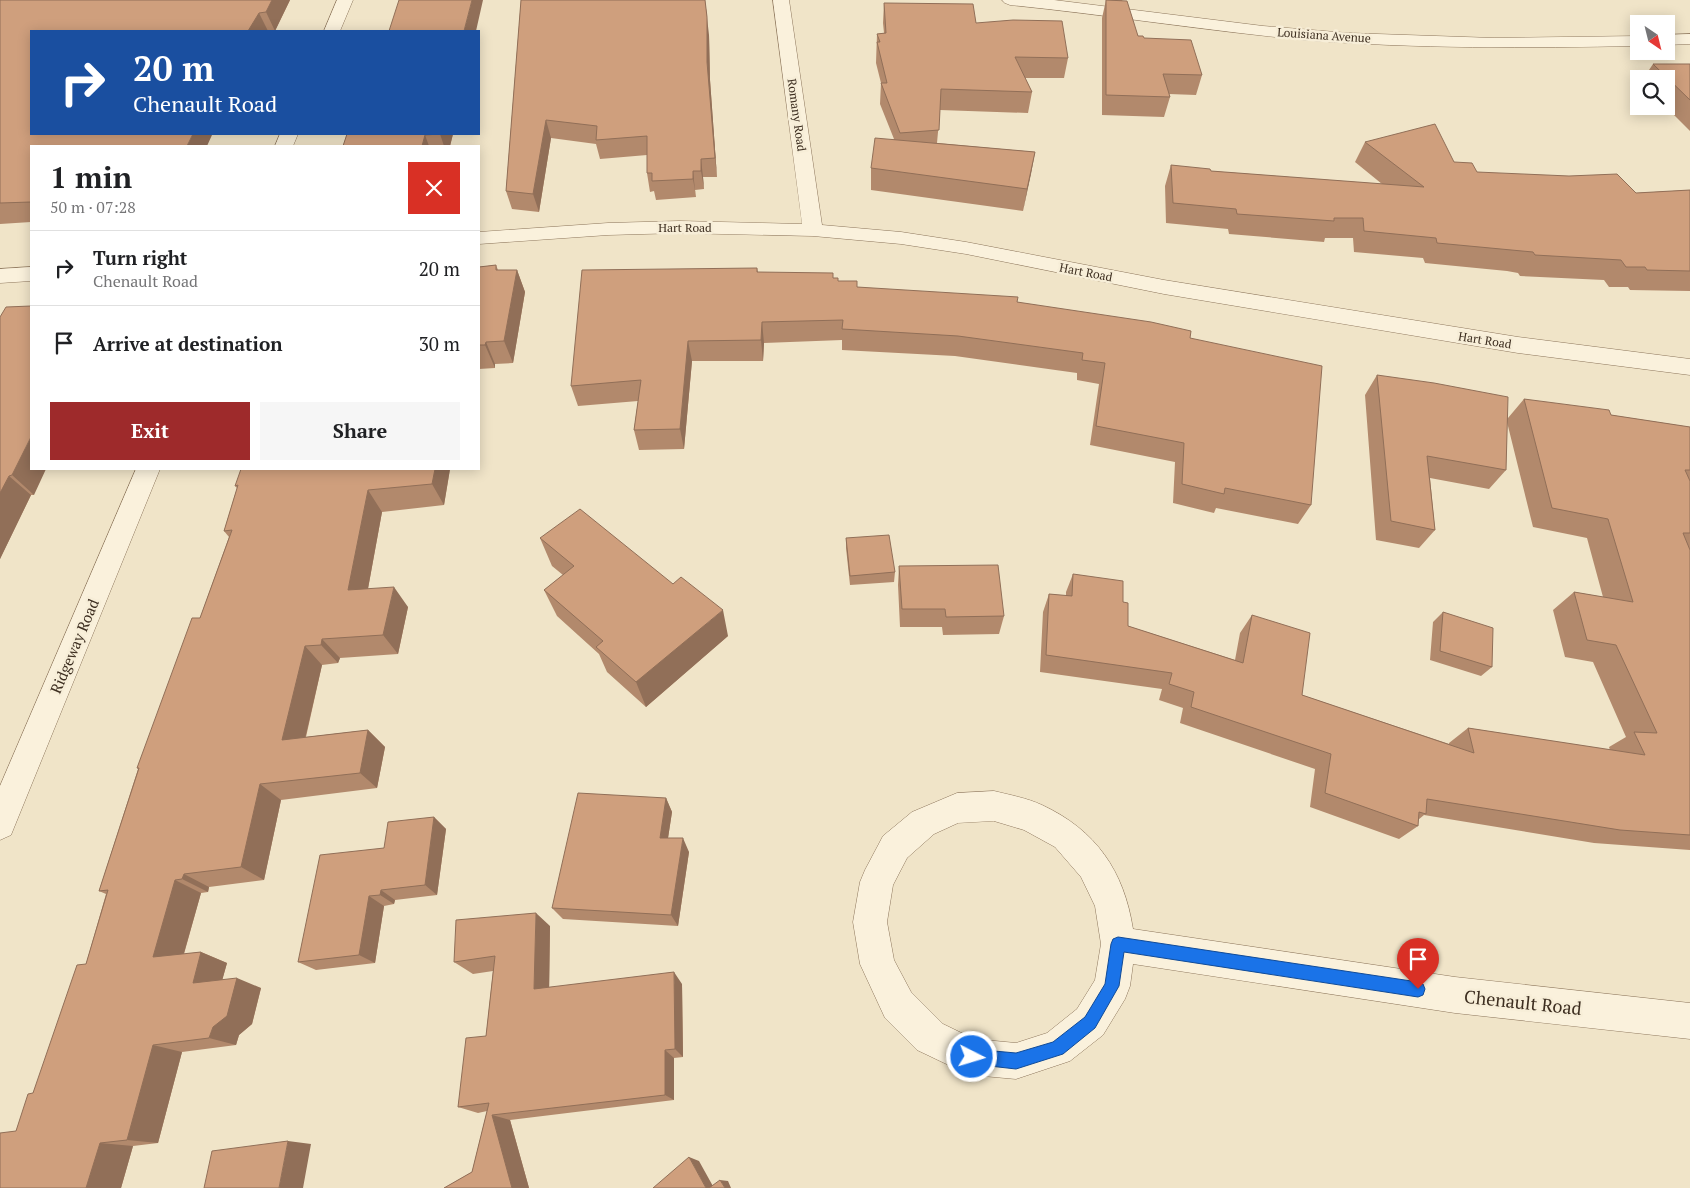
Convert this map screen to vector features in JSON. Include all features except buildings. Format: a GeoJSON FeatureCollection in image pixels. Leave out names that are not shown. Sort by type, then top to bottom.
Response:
{"type":"FeatureCollection","features":[{"type":"Feature","properties":{"kind":"street"},"geometry":{"type":"LineString","coordinates":[[332,30],[345,0]]}},
{"type":"Feature","properties":{"kind":"street","name":"Romany Road"},"geometry":{"type":"LineString","coordinates":[[781,0],[813,230]]}},
{"type":"Feature","properties":{"kind":"street","name":"Louisiana Avenue"},"geometry":{"type":"LineString","coordinates":[[1010,0],[1274,32],[1348,38],[1452,42],[1630,41]]}},
{"type":"Feature","properties":{"kind":"street"},"geometry":{"type":"LineString","coordinates":[[1675,40],[1690,39]]}},
{"type":"Feature","properties":{"kind":"street","name":"Hart Road"},"geometry":{"type":"LineString","coordinates":[[480,238],[679,226],[813,230],[901,238],[966,248],[1164,287],[1518,345],[1690,367]]}},
{"type":"Feature","properties":{"kind":"street"},"geometry":{"type":"LineString","coordinates":[[0,276],[30,274]]}},
{"type":"Feature","properties":{"kind":"street","name":"Ridgeway Road"},"geometry":{"type":"LineString","coordinates":[[0,824],[148,470]]}},
{"type":"Feature","properties":{"kind":"street"},"geometry":{"type":"LineString","coordinates":[[994,806],[1031,816],[1066,836],[1093,865],[1112,903],[1118,944],[1112,986],[1090,1022],[1057,1048],[1016,1061],[972,1057],[930,1037],[898,1005],[893,997],[877,964],[870,922],[877,882],[895,848],[923,823],[957,808],[994,806]]}},
{"type":"Feature","properties":{"kind":"street","name":"Chenault Road"},"geometry":{"type":"LineString","coordinates":[[1118,944],[1455,995],[1690,1021]]}},
{"type":"Feature","properties":{"kind":"route"},"geometry":{"type":"LineString","coordinates":[[972,1057],[1016,1061],[1057,1048],[1090,1022],[1112,986],[1118,944],[1418,989]]}}]}
